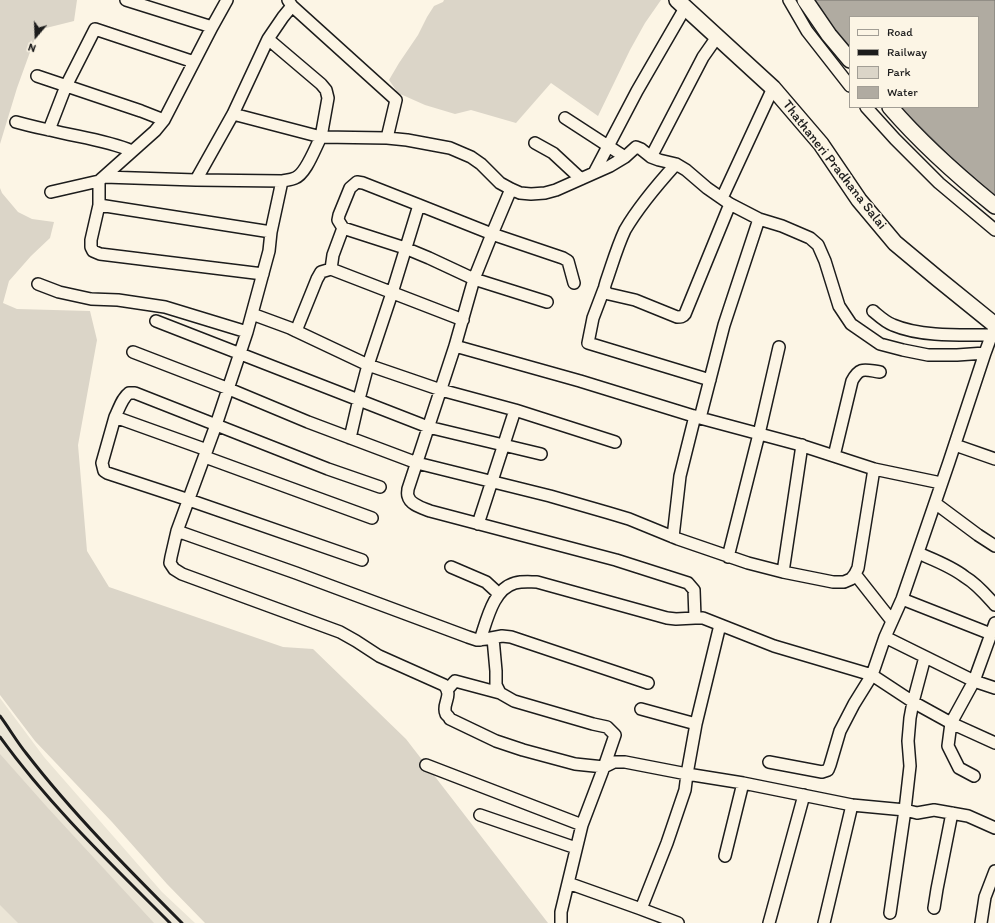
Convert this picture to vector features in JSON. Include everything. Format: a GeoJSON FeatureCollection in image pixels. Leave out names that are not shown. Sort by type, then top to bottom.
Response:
{"type":"FeatureCollection","features":[{"type":"Feature","properties":{"kind":"main road"},"geometry":{"type":"LineString","coordinates":[[805,0],[849,59]]}},
{"type":"Feature","properties":{"kind":"main road","name":"Thathaneri Pradhana Salai"},"geometry":{"type":"LineString","coordinates":[[681,4],[773,88],[821,144],[859,200],[895,243],[994,329]]}},
{"type":"Feature","properties":{"kind":"main road"},"geometry":{"type":"LineString","coordinates":[[891,108],[904,123],[967,183],[995,206]]}},
{"type":"Feature","properties":{"kind":"street"},"geometry":{"type":"LineString","coordinates":[[126,0],[212,27]]}},
{"type":"Feature","properties":{"kind":"street"},"geometry":{"type":"LineString","coordinates":[[227,0],[164,120],[155,131],[102,179],[91,247],[93,251],[100,254],[263,274]]}},
{"type":"Feature","properties":{"kind":"street"},"geometry":{"type":"LineString","coordinates":[[788,0],[807,31],[849,85]]}},
{"type":"Feature","properties":{"kind":"street"},"geometry":{"type":"LineString","coordinates":[[196,180],[232,114],[268,39],[283,17],[290,3],[396,100],[387,138]]}},
{"type":"Feature","properties":{"kind":"street"},"geometry":{"type":"LineString","coordinates":[[594,173],[681,4]]}},
{"type":"Feature","properties":{"kind":"street"},"geometry":{"type":"LineString","coordinates":[[49,130],[66,86],[95,29],[194,62]]}},
{"type":"Feature","properties":{"kind":"street"},"geometry":{"type":"LineString","coordinates":[[651,157],[703,57],[717,38]]}},
{"type":"Feature","properties":{"kind":"street"},"geometry":{"type":"LineString","coordinates":[[51,192],[102,179],[282,181],[296,178],[307,166],[321,137],[328,98],[326,90],[321,84],[268,39]]}},
{"type":"Feature","properties":{"kind":"street"},"geometry":{"type":"LineString","coordinates":[[37,76],[164,120]]}},
{"type":"Feature","properties":{"kind":"street"},"geometry":{"type":"LineString","coordinates":[[604,289],[609,294],[635,300],[677,317],[685,314],[726,201],[773,88]]}},
{"type":"Feature","properties":{"kind":"street"},"geometry":{"type":"LineString","coordinates":[[867,108],[895,139],[939,183],[995,230]]}},
{"type":"Feature","properties":{"kind":"street"},"geometry":{"type":"LineString","coordinates":[[232,114],[321,137],[387,138],[450,148],[476,160],[500,183],[511,190],[531,194],[546,193],[581,179],[610,166],[625,157],[636,147],[651,157],[667,163],[676,164],[726,201],[760,219],[782,226],[810,238],[818,245],[825,261],[839,306],[851,324],[880,344],[928,355],[985,353]]}},
{"type":"Feature","properties":{"kind":"street"},"geometry":{"type":"LineString","coordinates":[[565,118],[625,157]]}},
{"type":"Feature","properties":{"kind":"street"},"geometry":{"type":"LineString","coordinates":[[16,122],[96,140],[132,151]]}},
{"type":"Feature","properties":{"kind":"street"},"geometry":{"type":"LineString","coordinates":[[535,143],[553,153],[581,179]]}},
{"type":"Feature","properties":{"kind":"street"},"geometry":{"type":"LineString","coordinates":[[676,164],[646,198],[632,218],[620,242],[593,318],[588,343],[710,380]]}},
{"type":"Feature","properties":{"kind":"street"},"geometry":{"type":"LineString","coordinates":[[282,181],[271,232],[269,250],[247,332],[229,389],[177,532],[170,564],[174,569],[182,574],[340,632],[356,640],[378,656],[444,685],[449,692],[445,709],[446,714],[450,719],[496,741],[523,750],[575,764],[604,767],[614,762],[625,762],[687,774],[743,782],[852,806],[917,812],[934,810],[968,816],[995,828]]}},
{"type":"Feature","properties":{"kind":"street"},"geometry":{"type":"LineString","coordinates":[[547,302],[474,279],[405,248],[343,228],[338,220],[350,188],[357,182],[363,183],[492,234],[563,258],[568,261],[574,283]]}},
{"type":"Feature","properties":{"kind":"street"},"geometry":{"type":"LineString","coordinates":[[511,190],[474,279],[455,346],[408,489],[408,496],[418,507],[430,511],[616,560],[688,584],[694,590],[695,618]]}},
{"type":"Feature","properties":{"kind":"street"},"geometry":{"type":"LineString","coordinates":[[99,205],[271,232]]}},
{"type":"Feature","properties":{"kind":"street"},"geometry":{"type":"LineString","coordinates":[[350,438],[368,365],[419,205]]}},
{"type":"Feature","properties":{"kind":"street"},"geometry":{"type":"LineString","coordinates":[[673,537],[680,476],[710,380],[724,325],[760,219]]}},
{"type":"Feature","properties":{"kind":"street"},"geometry":{"type":"LineString","coordinates":[[331,269],[333,255],[343,228]]}},
{"type":"Feature","properties":{"kind":"street"},"geometry":{"type":"LineString","coordinates":[[296,331],[317,279],[321,272],[331,269],[463,320]]}},
{"type":"Feature","properties":{"kind":"street"},"geometry":{"type":"LineString","coordinates":[[38,284],[59,292],[91,300],[118,300],[165,307],[247,332]]}},
{"type":"Feature","properties":{"kind":"street"},"geometry":{"type":"LineString","coordinates":[[769,762],[822,772],[828,770],[840,731],[854,704],[872,675],[885,637],[902,599],[994,329],[954,334],[927,333],[909,330],[893,325],[873,310]]}},
{"type":"Feature","properties":{"kind":"street"},"geometry":{"type":"LineString","coordinates":[[252,314],[290,328],[368,365],[441,390],[515,410],[615,442]]}},
{"type":"Feature","properties":{"kind":"street"},"geometry":{"type":"LineString","coordinates":[[156,321],[428,427],[541,454]]}},
{"type":"Feature","properties":{"kind":"street"},"geometry":{"type":"LineString","coordinates":[[455,346],[802,446],[874,469],[941,483]]}},
{"type":"Feature","properties":{"kind":"street"},"geometry":{"type":"LineString","coordinates":[[728,556],[779,347]]}},
{"type":"Feature","properties":{"kind":"street"},"geometry":{"type":"LineString","coordinates":[[133,352],[229,389],[308,422],[417,463],[550,496],[630,519],[673,537],[748,563],[833,582],[844,582],[851,580],[858,568],[874,469]]}},
{"type":"Feature","properties":{"kind":"street"},"geometry":{"type":"LineString","coordinates":[[834,456],[855,374],[864,370],[880,372]]}},
{"type":"Feature","properties":{"kind":"street"},"geometry":{"type":"LineString","coordinates":[[362,560],[107,473],[104,471],[102,463],[115,417],[123,399],[129,393],[135,393],[328,469],[380,487]]}},
{"type":"Feature","properties":{"kind":"street"},"geometry":{"type":"LineString","coordinates":[[478,524],[515,410]]}},
{"type":"Feature","properties":{"kind":"street"},"geometry":{"type":"LineString","coordinates":[[115,417],[372,518]]}},
{"type":"Feature","properties":{"kind":"street"},"geometry":{"type":"LineString","coordinates":[[955,445],[995,459]]}},
{"type":"Feature","properties":{"kind":"street"},"geometry":{"type":"LineString","coordinates":[[783,572],[802,446]]}},
{"type":"Feature","properties":{"kind":"street"},"geometry":{"type":"LineString","coordinates":[[935,503],[978,536],[995,546]]}},
{"type":"Feature","properties":{"kind":"street"},"geometry":{"type":"LineString","coordinates":[[177,532],[296,573],[468,638],[480,640],[502,636],[511,637],[648,683]]}},
{"type":"Feature","properties":{"kind":"street"},"geometry":{"type":"LineString","coordinates":[[918,553],[941,563],[966,577],[995,605]]}},
{"type":"Feature","properties":{"kind":"street"},"geometry":{"type":"LineString","coordinates":[[451,567],[486,582],[499,594]]}},
{"type":"Feature","properties":{"kind":"street"},"geometry":{"type":"LineString","coordinates":[[855,574],[892,621]]}},
{"type":"Feature","properties":{"kind":"street"},"geometry":{"type":"LineString","coordinates":[[480,640],[489,613],[503,589],[514,583],[524,581],[538,582],[667,618],[703,618],[774,646],[872,675],[913,702],[950,723],[995,743]]}},
{"type":"Feature","properties":{"kind":"street"},"geometry":{"type":"LineString","coordinates":[[902,599],[991,634]]}},
{"type":"Feature","properties":{"kind":"street"},"geometry":{"type":"LineString","coordinates":[[974,776],[958,768],[948,746],[950,723],[974,680],[995,623]]}},
{"type":"Feature","properties":{"kind":"street"},"geometry":{"type":"LineString","coordinates":[[641,909],[667,843],[685,790],[696,724],[720,625]]}},
{"type":"Feature","properties":{"kind":"street"},"geometry":{"type":"LineString","coordinates":[[885,637],[974,680],[995,688]]}},
{"type":"Feature","properties":{"kind":"street"},"geometry":{"type":"LineString","coordinates":[[493,638],[496,685],[500,693]]}},
{"type":"Feature","properties":{"kind":"street"},"geometry":{"type":"LineString","coordinates":[[890,913],[910,766],[908,741],[913,702],[926,657]]}},
{"type":"Feature","properties":{"kind":"street"},"geometry":{"type":"LineString","coordinates":[[448,689],[456,681],[500,693],[514,700],[607,727],[615,735],[582,825],[561,912],[561,923]]}},
{"type":"Feature","properties":{"kind":"street"},"geometry":{"type":"LineString","coordinates":[[641,709],[696,724]]}},
{"type":"Feature","properties":{"kind":"street"},"geometry":{"type":"LineString","coordinates":[[426,765],[582,825]]}},
{"type":"Feature","properties":{"kind":"street"},"geometry":{"type":"LineString","coordinates":[[725,856],[743,782]]}},
{"type":"Feature","properties":{"kind":"street"},"geometry":{"type":"LineString","coordinates":[[769,923],[804,795]]}},
{"type":"Feature","properties":{"kind":"street"},"geometry":{"type":"LineString","coordinates":[[824,923],[852,806]]}},
{"type":"Feature","properties":{"kind":"street"},"geometry":{"type":"LineString","coordinates":[[934,908],[952,813]]}},
{"type":"Feature","properties":{"kind":"street"},"geometry":{"type":"LineString","coordinates":[[480,815],[576,848]]}},
{"type":"Feature","properties":{"kind":"street"},"geometry":{"type":"LineString","coordinates":[[981,923],[985,897],[995,871]]}},
{"type":"Feature","properties":{"kind":"street"},"geometry":{"type":"LineString","coordinates":[[568,884],[678,923]]}},
{"type":"Feature","properties":{"kind":"shaded area"},"geometry":{"type":"Polygon","coordinates":[[[0,698],[44,757],[162,892],[195,923],[0,923],[0,698]]]}},
{"type":"Feature","properties":{"kind":"green space"},"geometry":{"type":"Polygon","coordinates":[[[0,0],[77,0],[74,21],[38,30],[17,88],[0,144],[0,0]]]}},
{"type":"Feature","properties":{"kind":"green space"},"geometry":{"type":"Polygon","coordinates":[[[444,0],[661,0],[645,23],[630,50],[598,116],[551,83],[516,123],[471,110],[455,114],[425,105],[398,93],[389,80],[418,35],[434,6],[443,2],[444,0]]]}},
{"type":"Feature","properties":{"kind":"green space"},"geometry":{"type":"Polygon","coordinates":[[[0,188],[2,193],[18,212],[32,219],[54,222],[50,238],[31,256],[9,281],[3,303],[17,309],[90,311],[97,340],[78,445],[87,551],[109,587],[283,647],[313,649],[406,739],[548,923],[205,923],[35,741],[0,695],[0,188]]]}},
{"type":"Feature","properties":{"kind":"green space"},"geometry":{"type":"Polygon","coordinates":[[[0,754],[154,923],[18,923],[0,905],[0,754]]]}},
{"type":"Feature","properties":{"kind":"water"},"geometry":{"type":"Polygon","coordinates":[[[813,0],[995,0],[995,196],[951,157],[901,108],[979,108],[979,16],[849,16],[849,51],[813,0]]]}},
{"type":"Feature","properties":{"kind":"railway"},"geometry":{"type":"LineString","coordinates":[[0,716],[23,749],[63,798],[121,862],[182,923]]}},
{"type":"Feature","properties":{"kind":"railway"},"geometry":{"type":"LineString","coordinates":[[0,737],[39,786],[81,833],[170,923]]}}]}
